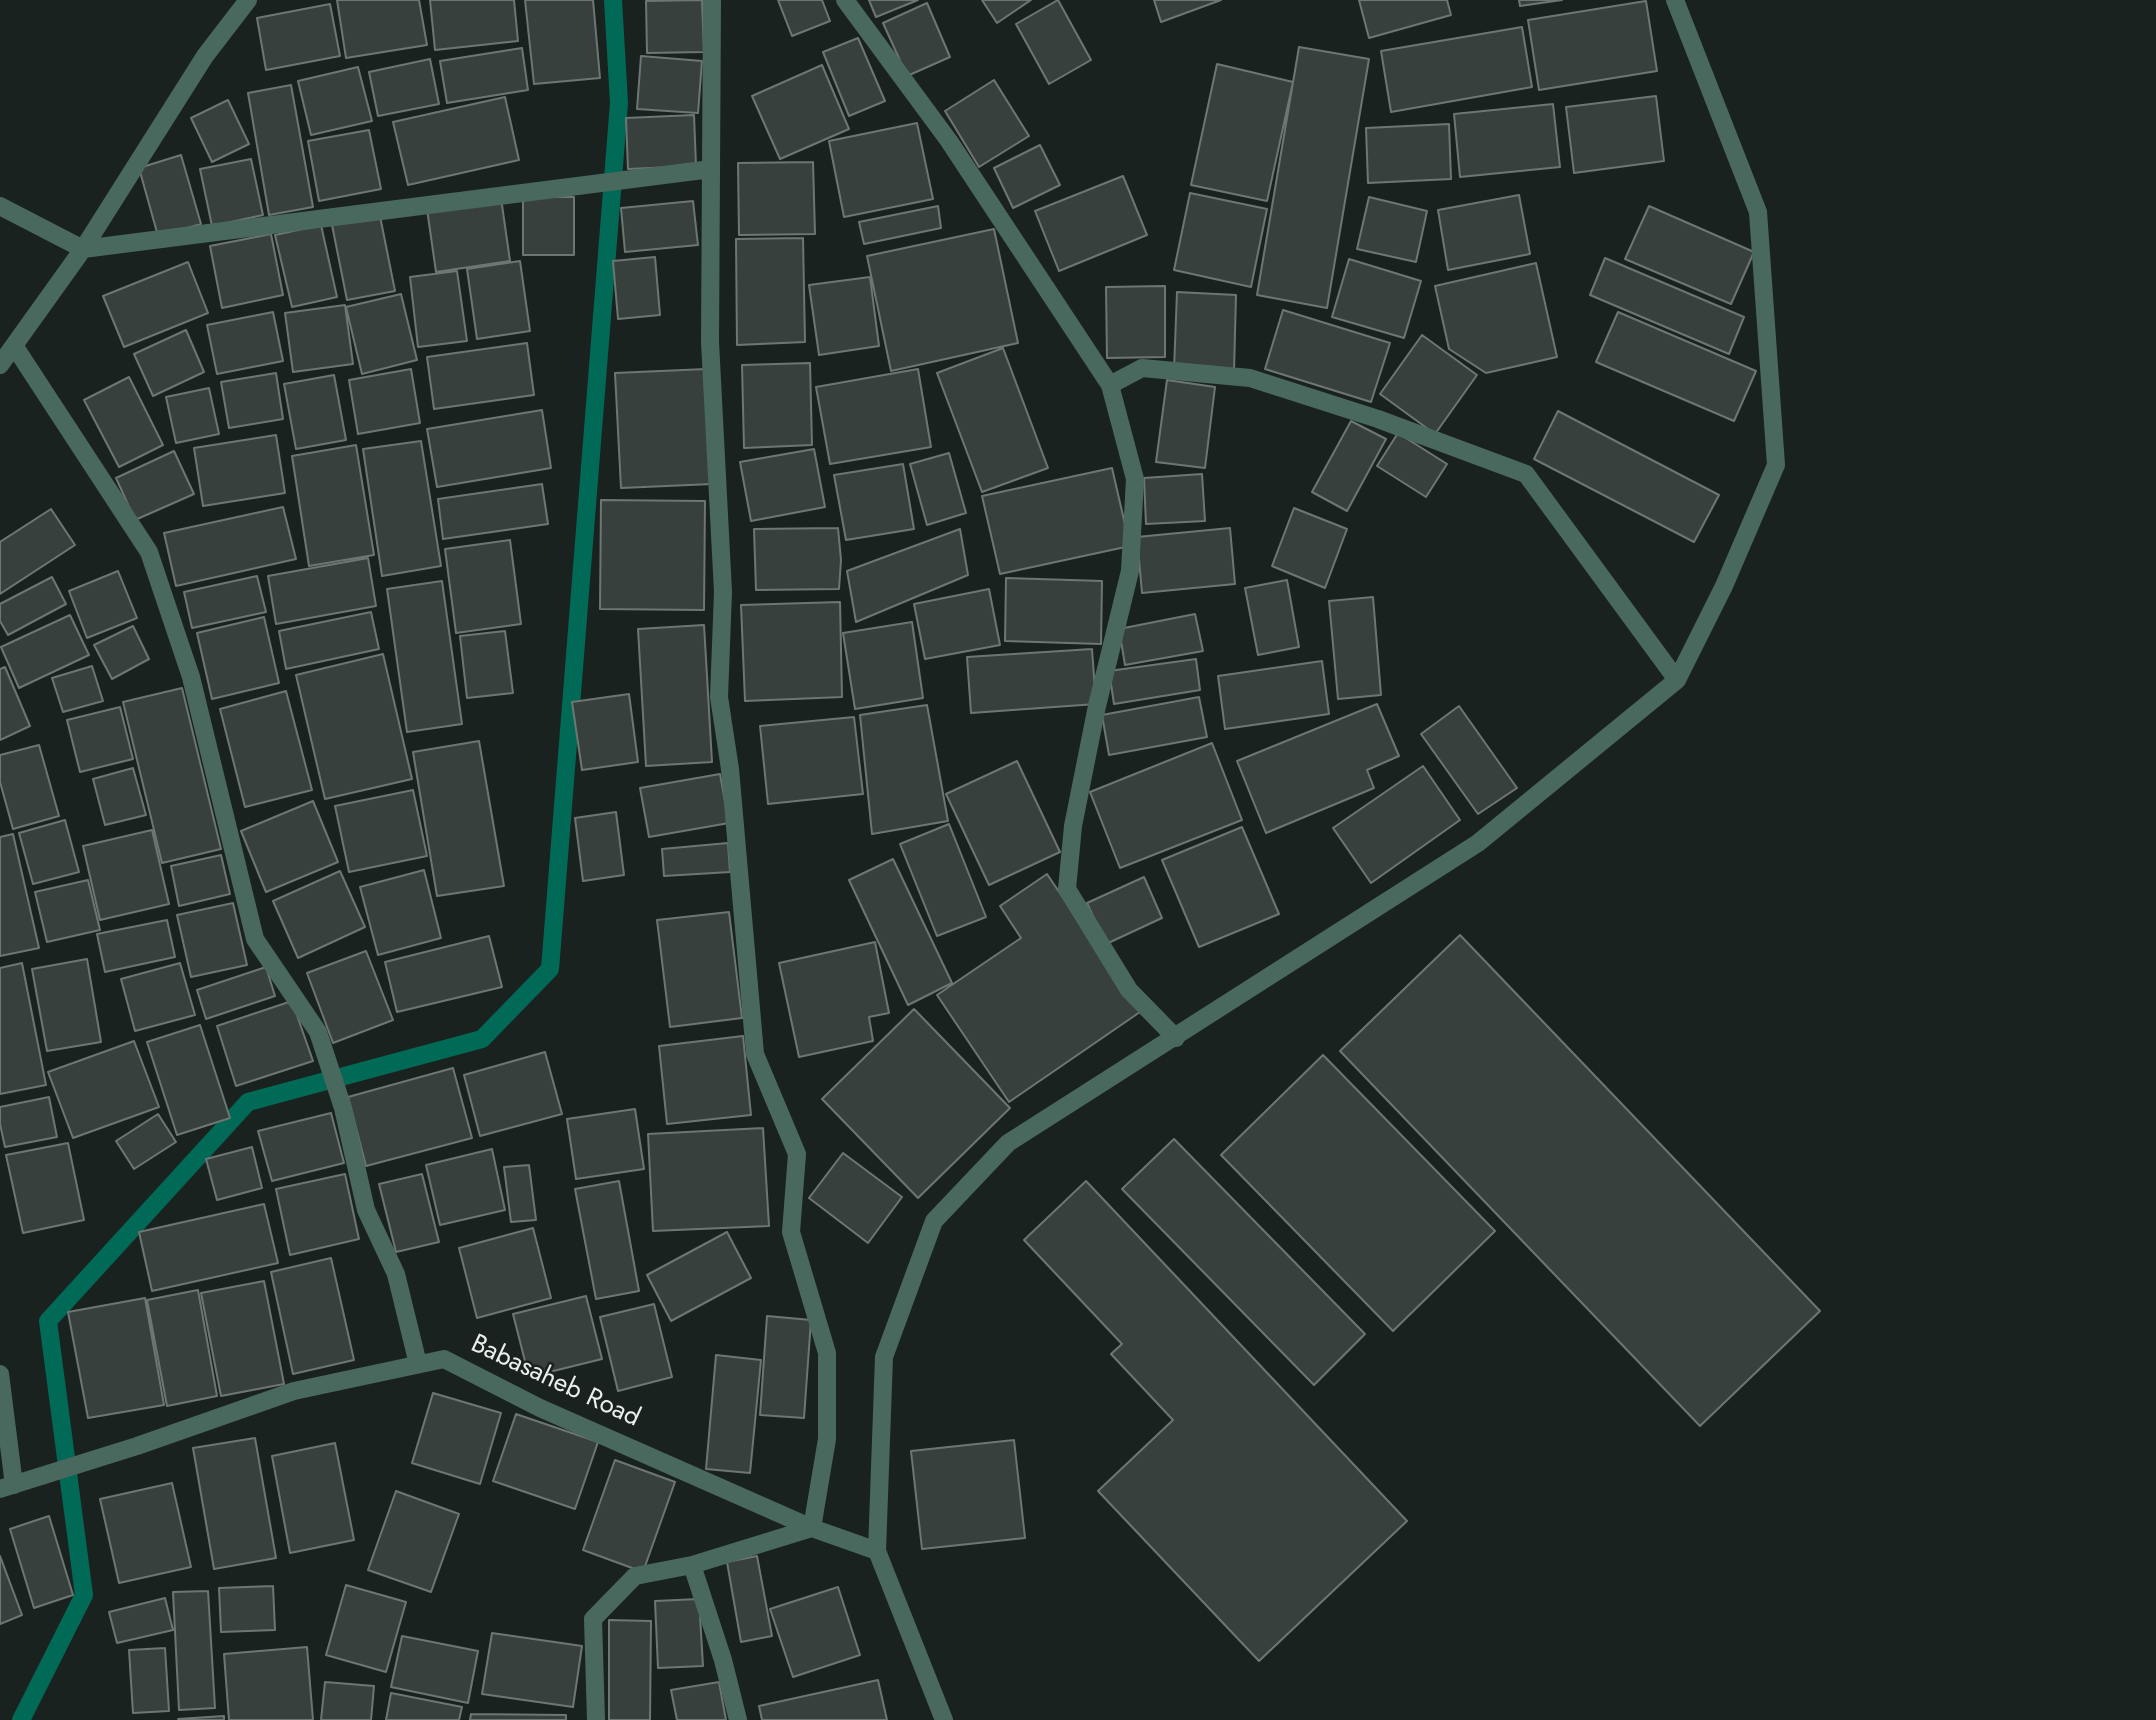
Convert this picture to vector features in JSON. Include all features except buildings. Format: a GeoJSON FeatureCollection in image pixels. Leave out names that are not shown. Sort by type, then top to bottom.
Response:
{"type":"FeatureCollection","features":[{"type":"Feature","properties":{"kind":"street"},"geometry":{"type":"LineString","coordinates":[[0,365],[83,249],[205,56],[248,0]]}},
{"type":"Feature","properties":{"kind":"street"},"geometry":{"type":"LineString","coordinates":[[596,1720],[593,1619],[635,1576],[692,1565],[812,1528],[827,1439],[827,1353],[791,1232],[797,1154],[754,1054],[730,769],[719,697],[723,592],[710,342],[712,0]]}},
{"type":"Feature","properties":{"kind":"street"},"geometry":{"type":"LineString","coordinates":[[845,0],[949,141],[1110,385],[1135,479],[1130,571],[1097,706],[1073,826],[1068,888],[1129,990],[1176,1038]]}},
{"type":"Feature","properties":{"kind":"street"},"geometry":{"type":"LineString","coordinates":[[944,1720],[877,1550],[884,1357],[934,1221],[1008,1143],[1478,843],[1677,680],[1724,586],[1776,465],[1758,212],[1675,0]]}},
{"type":"Feature","properties":{"kind":"street"},"geometry":{"type":"LineString","coordinates":[[0,206],[83,249],[711,169]]}},
{"type":"Feature","properties":{"kind":"street"},"geometry":{"type":"LineString","coordinates":[[15,347],[149,552],[191,677],[255,939],[318,1032],[343,1108],[366,1210],[396,1274],[418,1364]]}},
{"type":"Feature","properties":{"kind":"street"},"geometry":{"type":"LineString","coordinates":[[1110,385],[1142,368],[1250,378],[1378,419],[1526,474],[1677,680]]}},
{"type":"Feature","properties":{"kind":"street","name":"Babasaheb Road"},"geometry":{"type":"LineString","coordinates":[[7,1487],[137,1446],[294,1391],[444,1359],[541,1408],[812,1528],[877,1550]]}},
{"type":"Feature","properties":{"kind":"street"},"geometry":{"type":"LineString","coordinates":[[0,1374],[7,1487]]}},
{"type":"Feature","properties":{"kind":"street"},"geometry":{"type":"LineString","coordinates":[[692,1565],[723,1660],[738,1720]]}},
{"type":"Feature","properties":{"kind":"waterway"},"geometry":{"type":"LineString","coordinates":[[21,1720],[84,1595],[48,1321],[248,1102],[482,1039],[550,969],[619,103],[613,0]]}}]}
